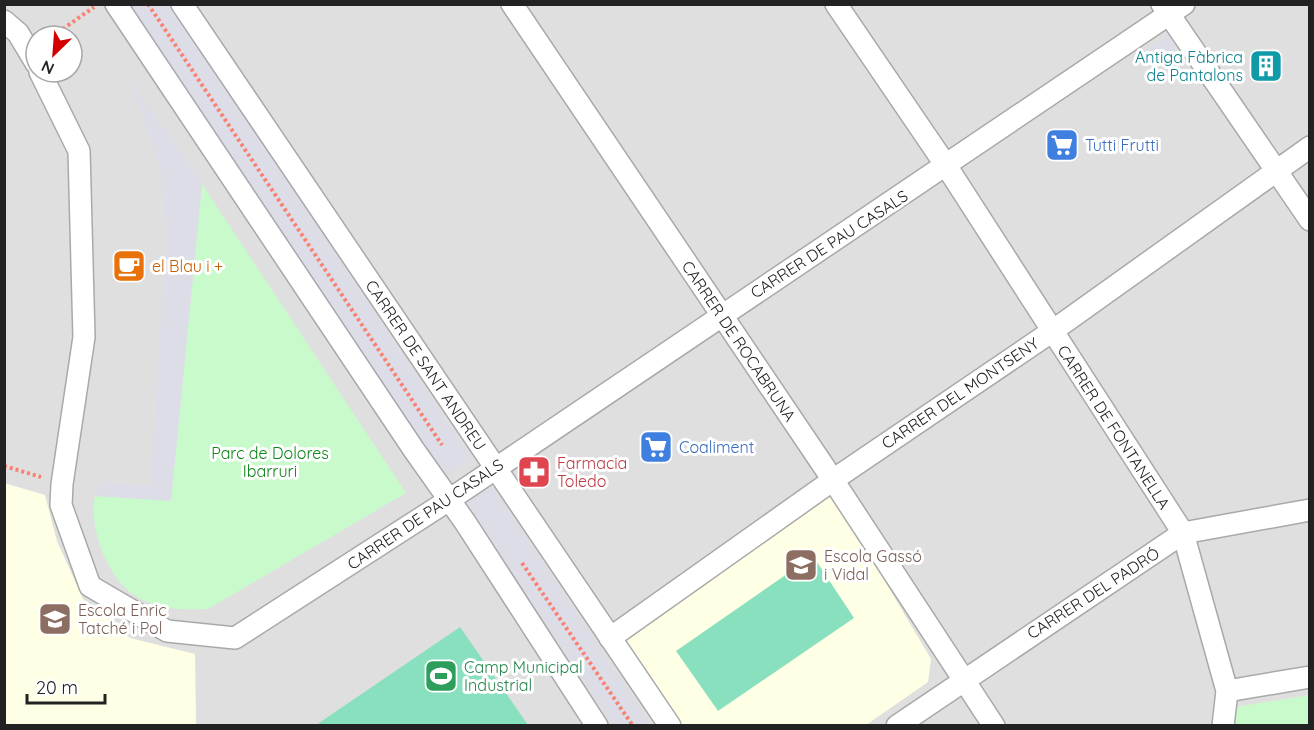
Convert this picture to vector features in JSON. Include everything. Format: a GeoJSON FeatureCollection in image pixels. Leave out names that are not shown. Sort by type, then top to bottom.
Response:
{"type":"FeatureCollection","features":[{"type":"Feature","properties":{"kind":"street"},"geometry":{"type":"LineString","coordinates":[[116,4],[449,500],[597,726]]}},
{"type":"Feature","properties":{"kind":"street","name":"CARRER DE SANT ANDREU"},"geometry":{"type":"LineString","coordinates":[[182,4],[670,726]]}},
{"type":"Feature","properties":{"kind":"street","name":"CARRER DE ROCABRUNA"},"geometry":{"type":"LineString","coordinates":[[512,4],[833,480],[994,726]]}},
{"type":"Feature","properties":{"kind":"street","name":"CARRER DE FONTANELLA"},"geometry":{"type":"LineString","coordinates":[[836,4],[947,167],[1051,332],[1184,533],[1227,691],[1223,726]]}},
{"type":"Feature","properties":{"kind":"street"},"geometry":{"type":"LineString","coordinates":[[1171,8],[1310,220]]}},
{"type":"Feature","properties":{"kind":"street","name":"CARRER DE PAU CASALS"},"geometry":{"type":"LineString","coordinates":[[46,84],[79,151],[84,337],[62,484],[61,505],[90,586],[167,631],[235,638],[449,500],[721,315],[947,167],[1171,8]]}},
{"type":"Feature","properties":{"kind":"street"},"geometry":{"type":"LineString","coordinates":[[4,21],[18,33],[24,43]]}},
{"type":"Feature","properties":{"kind":"street","name":"CARRER DEL MONTSENY"},"geometry":{"type":"LineString","coordinates":[[610,638],[833,480],[1051,332],[1310,147]]}},
{"type":"Feature","properties":{"kind":"street","name":"CARRER DEL PADRÓ"},"geometry":{"type":"LineString","coordinates":[[897,726],[962,680],[1184,533],[1310,510]]}},
{"type":"Feature","properties":{"kind":"street"},"geometry":{"type":"LineString","coordinates":[[1227,691],[1310,677]]}},
{"type":"Feature","properties":{"kind":"path"},"geometry":{"type":"LineString","coordinates":[[70,24],[97,4]]}},
{"type":"Feature","properties":{"kind":"path","name":"CARRER DE SANT ANDREU"},"geometry":{"type":"LineString","coordinates":[[148,4],[444,448]]}},
{"type":"Feature","properties":{"kind":"path"},"geometry":{"type":"LineString","coordinates":[[4,466],[62,484]]}},
{"type":"Feature","properties":{"kind":"path"},"geometry":{"type":"LineString","coordinates":[[520,560],[633,726]]}},
{"type":"Feature","properties":{"kind":"shaded area"},"geometry":{"type":"Polygon","coordinates":[[[5,5],[1309,5],[1309,725],[5,725],[5,5]]]}},
{"type":"Feature","properties":{"kind":"shaded area"},"geometry":{"type":"Polygon","coordinates":[[[130,5],[171,5],[469,455],[468,461],[446,475],[439,471],[130,5]]]}},
{"type":"Feature","properties":{"kind":"shaded area"},"geometry":{"type":"Polygon","coordinates":[[[1170,34],[1181,63],[1138,55],[1170,34]]]}},
{"type":"Feature","properties":{"kind":"shaded area"},"geometry":{"type":"Polygon","coordinates":[[[128,76],[202,184],[171,501],[95,496],[101,482],[151,486],[166,233],[160,166],[128,76]]]}},
{"type":"Feature","properties":{"kind":"shaded area","name":"Escola Enric Tatché i Pol"},"geometry":{"type":"Polygon","coordinates":[[[4,483],[45,495],[57,541],[83,599],[130,638],[195,654],[196,725],[5,725],[4,483]]]}},
{"type":"Feature","properties":{"kind":"shaded area"},"geometry":{"type":"Polygon","coordinates":[[[487,485],[493,488],[651,725],[613,725],[574,664],[463,507],[463,499],[487,485]]]}},
{"type":"Feature","properties":{"kind":"shaded area","name":"Escola Gassó i Vidal"},"geometry":{"type":"Polygon","coordinates":[[[831,490],[931,659],[928,682],[866,725],[679,725],[621,640],[831,490]]]}},
{"type":"Feature","properties":{"kind":"green space","name":"Parc de Dolores Ibarruri"},"geometry":{"type":"Polygon","coordinates":[[[202,184],[406,493],[208,609],[184,609],[168,608],[145,601],[121,584],[104,556],[95,525],[94,510],[95,496],[171,500],[202,184]]]}},
{"type":"Feature","properties":{"kind":"green space"},"geometry":{"type":"Polygon","coordinates":[[[813,556],[854,618],[718,711],[676,651],[813,556]]]}},
{"type":"Feature","properties":{"kind":"green space","name":"Camp Municipal Industrial"},"geometry":{"type":"Polygon","coordinates":[[[460,627],[528,725],[316,725],[460,627]]]}},
{"type":"Feature","properties":{"kind":"green space"},"geometry":{"type":"Polygon","coordinates":[[[1309,695],[1309,725],[1233,726],[1236,707],[1309,695]]]}},
{"type":"Feature","properties":{"kind":"place","name":"Antiga Fàbrica de Pantalons"},"geometry":{"type":"Point","coordinates":[1266,66]}},
{"type":"Feature","properties":{"kind":"place","name":"Tutti Frutti"},"geometry":{"type":"Point","coordinates":[1062,145]}},
{"type":"Feature","properties":{"kind":"place","name":"el Blau i +"},"geometry":{"type":"Point","coordinates":[129,266]}},
{"type":"Feature","properties":{"kind":"place","name":"Coaliment"},"geometry":{"type":"Point","coordinates":[656,447]}},
{"type":"Feature","properties":{"kind":"place","name":"Farmacia Toledo"},"geometry":{"type":"Point","coordinates":[534,472]}},
{"type":"Feature","properties":{"kind":"place","name":"Escola Gassó i Vidal"},"geometry":{"type":"Point","coordinates":[801,565]}},
{"type":"Feature","properties":{"kind":"place","name":"Escola Enric Tatché i Pol"},"geometry":{"type":"Point","coordinates":[55,619]}},
{"type":"Feature","properties":{"kind":"place","name":"Camp Municipal Industrial"},"geometry":{"type":"Point","coordinates":[441,676]}}]}
